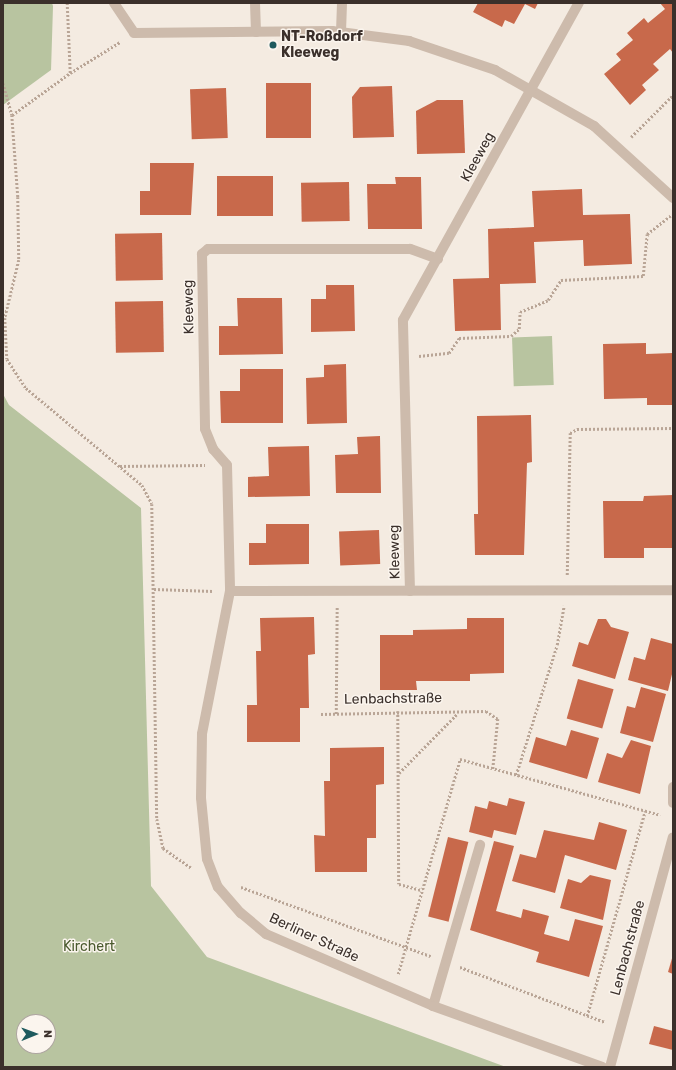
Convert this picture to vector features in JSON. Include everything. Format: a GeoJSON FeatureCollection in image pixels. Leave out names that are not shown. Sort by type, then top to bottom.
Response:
{"type":"FeatureCollection","features":[{"type":"Feature","properties":{"kind":"street"},"geometry":{"type":"LineString","coordinates":[[114,3],[134,34],[340,32],[409,41],[495,70],[594,126],[673,198]]}},
{"type":"Feature","properties":{"kind":"street"},"geometry":{"type":"LineString","coordinates":[[255,3],[256,32]]}},
{"type":"Feature","properties":{"kind":"street"},"geometry":{"type":"LineString","coordinates":[[340,32],[342,3]]}},
{"type":"Feature","properties":{"kind":"street","name":"Kleeweg"},"geometry":{"type":"LineString","coordinates":[[410,590],[403,320],[579,3]]}},
{"type":"Feature","properties":{"kind":"street","name":"Kleeweg"},"geometry":{"type":"LineString","coordinates":[[227,464],[213,449],[205,429],[204,251],[410,249],[438,259]]}},
{"type":"Feature","properties":{"kind":"street"},"geometry":{"type":"LineString","coordinates":[[227,464],[230,591],[673,590]]}},
{"type":"Feature","properties":{"kind":"street","name":"Berliner Straße"},"geometry":{"type":"LineString","coordinates":[[230,591],[202,734],[201,798],[207,859],[218,886],[241,913],[266,934],[434,1006],[602,1067]]}},
{"type":"Feature","properties":{"kind":"street"},"geometry":{"type":"LineString","coordinates":[[673,787],[673,803]]}},
{"type":"Feature","properties":{"kind":"street","name":"Lenbachstraße"},"geometry":{"type":"LineString","coordinates":[[610,1067],[673,837]]}},
{"type":"Feature","properties":{"kind":"street"},"geometry":{"type":"LineString","coordinates":[[434,1006],[449,963],[480,845]]}},
{"type":"Feature","properties":{"kind":"path"},"geometry":{"type":"LineString","coordinates":[[67,3],[70,73]]}},
{"type":"Feature","properties":{"kind":"path"},"geometry":{"type":"LineString","coordinates":[[12,115],[70,73],[134,34]]}},
{"type":"Feature","properties":{"kind":"path"},"geometry":{"type":"LineString","coordinates":[[3,83],[12,115],[19,260],[5,318],[7,359],[26,388],[142,485],[152,504],[157,819],[163,848],[194,870]]}},
{"type":"Feature","properties":{"kind":"path"},"geometry":{"type":"LineString","coordinates":[[619,149],[673,95]]}},
{"type":"Feature","properties":{"kind":"path"},"geometry":{"type":"LineString","coordinates":[[405,356],[449,353],[459,338],[511,336],[519,329],[520,312],[548,300],[560,280],[643,276],[647,234],[673,214]]}},
{"type":"Feature","properties":{"kind":"path"},"geometry":{"type":"LineString","coordinates":[[516,775],[557,645],[566,591],[570,433],[577,429],[673,428]]}},
{"type":"Feature","properties":{"kind":"path"},"geometry":{"type":"LineString","coordinates":[[120,466],[227,464]]}},
{"type":"Feature","properties":{"kind":"path"},"geometry":{"type":"LineString","coordinates":[[154,589],[230,591]]}},
{"type":"Feature","properties":{"kind":"path","name":"Lenbachstraße"},"geometry":{"type":"LineString","coordinates":[[337,591],[336,714],[398,711],[486,711],[498,719],[493,769]]}},
{"type":"Feature","properties":{"kind":"path"},"geometry":{"type":"LineString","coordinates":[[398,711],[399,884],[422,890]]}},
{"type":"Feature","properties":{"kind":"path"},"geometry":{"type":"LineString","coordinates":[[399,774],[459,712]]}},
{"type":"Feature","properties":{"kind":"path"},"geometry":{"type":"LineString","coordinates":[[320,714],[336,714]]}},
{"type":"Feature","properties":{"kind":"path"},"geometry":{"type":"LineString","coordinates":[[394,990],[405,946],[460,759],[666,816]]}},
{"type":"Feature","properties":{"kind":"path"},"geometry":{"type":"LineString","coordinates":[[587,1016],[645,811]]}},
{"type":"Feature","properties":{"kind":"path"},"geometry":{"type":"LineString","coordinates":[[218,886],[249,888],[621,1028]]}},
{"type":"Feature","properties":{"kind":"green space"},"geometry":{"type":"Polygon","coordinates":[[[3,3],[52,3],[53,6],[51,70],[3,105],[3,3]]]}},
{"type":"Feature","properties":{"kind":"green space"},"geometry":{"type":"Polygon","coordinates":[[[552,336],[554,385],[514,386],[512,337],[552,336]]]}},
{"type":"Feature","properties":{"kind":"green space","name":"Kirchert"},"geometry":{"type":"Polygon","coordinates":[[[3,394],[9,405],[141,508],[151,886],[207,957],[506,1067],[3,1067],[3,394]]]}},
{"type":"Feature","properties":{"kind":"building"},"geometry":{"type":"Polygon","coordinates":[[[478,3],[538,3],[535,9],[525,4],[514,24],[505,20],[502,27],[473,12],[478,3]]]}},
{"type":"Feature","properties":{"kind":"building"},"geometry":{"type":"Polygon","coordinates":[[[660,3],[673,3],[673,53],[670,49],[653,64],[659,70],[642,85],[646,90],[630,105],[604,74],[621,60],[616,54],[633,40],[627,33],[644,18],[648,23],[665,9],[660,3]]]}},
{"type":"Feature","properties":{"kind":"building"},"geometry":{"type":"Polygon","coordinates":[[[266,83],[311,83],[311,138],[266,138],[266,83]]]}},
{"type":"Feature","properties":{"kind":"building"},"geometry":{"type":"Polygon","coordinates":[[[392,86],[394,137],[353,138],[352,97],[360,87],[392,86]]]}},
{"type":"Feature","properties":{"kind":"building"},"geometry":{"type":"Polygon","coordinates":[[[226,88],[228,138],[192,139],[190,89],[226,88]]]}},
{"type":"Feature","properties":{"kind":"building"},"geometry":{"type":"Polygon","coordinates":[[[437,100],[463,100],[465,153],[417,154],[416,111],[437,100]]]}},
{"type":"Feature","properties":{"kind":"building"},"geometry":{"type":"Polygon","coordinates":[[[150,163],[194,163],[191,215],[140,215],[140,191],[150,191],[150,163]]]}},
{"type":"Feature","properties":{"kind":"building"},"geometry":{"type":"Polygon","coordinates":[[[217,176],[273,176],[273,216],[217,216],[217,176]]]}},
{"type":"Feature","properties":{"kind":"building"},"geometry":{"type":"Polygon","coordinates":[[[395,177],[421,177],[422,229],[368,229],[367,184],[396,184],[395,177]]]}},
{"type":"Feature","properties":{"kind":"building"},"geometry":{"type":"Polygon","coordinates":[[[349,182],[350,221],[302,222],[301,183],[349,182]]]}},
{"type":"Feature","properties":{"kind":"building"},"geometry":{"type":"Polygon","coordinates":[[[582,189],[583,215],[630,214],[632,264],[584,266],[583,240],[534,242],[536,283],[500,284],[501,330],[455,331],[453,279],[489,278],[488,229],[534,227],[532,191],[582,189]]]}},
{"type":"Feature","properties":{"kind":"building"},"geometry":{"type":"Polygon","coordinates":[[[162,233],[163,280],[116,281],[115,234],[162,233]]]}},
{"type":"Feature","properties":{"kind":"building"},"geometry":{"type":"Polygon","coordinates":[[[326,285],[354,285],[355,331],[311,332],[311,299],[326,299],[326,285]]]}},
{"type":"Feature","properties":{"kind":"building"},"geometry":{"type":"Polygon","coordinates":[[[237,298],[282,298],[283,354],[219,355],[219,326],[238,326],[237,298]]]}},
{"type":"Feature","properties":{"kind":"building"},"geometry":{"type":"Polygon","coordinates":[[[163,301],[164,352],[116,353],[115,302],[163,301]]]}},
{"type":"Feature","properties":{"kind":"building"},"geometry":{"type":"Polygon","coordinates":[[[646,343],[646,354],[673,353],[673,405],[647,405],[647,398],[604,399],[603,344],[646,343]]]}},
{"type":"Feature","properties":{"kind":"building"},"geometry":{"type":"Polygon","coordinates":[[[346,364],[347,423],[307,424],[306,378],[324,377],[324,365],[346,364]]]}},
{"type":"Feature","properties":{"kind":"building"},"geometry":{"type":"Polygon","coordinates":[[[240,369],[283,369],[283,423],[221,423],[220,391],[240,391],[240,369]]]}},
{"type":"Feature","properties":{"kind":"building"},"geometry":{"type":"Polygon","coordinates":[[[531,415],[532,462],[527,463],[524,555],[475,555],[474,514],[478,514],[477,416],[531,415]]]}},
{"type":"Feature","properties":{"kind":"building"},"geometry":{"type":"Polygon","coordinates":[[[380,436],[381,493],[336,493],[335,455],[358,454],[357,437],[380,436]]]}},
{"type":"Feature","properties":{"kind":"building"},"geometry":{"type":"Polygon","coordinates":[[[309,446],[310,496],[248,497],[248,477],[269,476],[268,447],[309,446]]]}},
{"type":"Feature","properties":{"kind":"building"},"geometry":{"type":"Polygon","coordinates":[[[673,495],[673,548],[644,548],[644,558],[604,558],[603,501],[643,501],[644,496],[673,495]]]}},
{"type":"Feature","properties":{"kind":"building"},"geometry":{"type":"Polygon","coordinates":[[[266,524],[309,524],[309,564],[249,565],[249,543],[266,543],[266,524]]]}},
{"type":"Feature","properties":{"kind":"building"},"geometry":{"type":"Polygon","coordinates":[[[379,530],[380,564],[340,565],[339,531],[379,530]]]}},
{"type":"Feature","properties":{"kind":"building"},"geometry":{"type":"Polygon","coordinates":[[[314,617],[315,654],[308,655],[309,708],[300,708],[300,742],[247,742],[247,705],[257,705],[256,651],[261,651],[260,618],[314,617]]]}},
{"type":"Feature","properties":{"kind":"building"},"geometry":{"type":"Polygon","coordinates":[[[467,618],[504,618],[504,673],[470,674],[470,681],[416,681],[417,690],[380,690],[380,635],[413,635],[413,630],[467,629],[467,618]]]}},
{"type":"Feature","properties":{"kind":"building"},"geometry":{"type":"Polygon","coordinates":[[[598,619],[606,619],[611,627],[629,632],[615,679],[572,666],[579,642],[588,645],[598,619]]]}},
{"type":"Feature","properties":{"kind":"building"},"geometry":{"type":"Polygon","coordinates":[[[651,638],[673,644],[673,670],[668,691],[628,680],[634,657],[645,660],[651,638]]]}},
{"type":"Feature","properties":{"kind":"building"},"geometry":{"type":"Polygon","coordinates":[[[578,679],[614,689],[602,729],[567,718],[578,679]]]}},
{"type":"Feature","properties":{"kind":"building"},"geometry":{"type":"Polygon","coordinates":[[[641,687],[666,694],[653,742],[620,733],[627,706],[635,708],[641,687]]]}},
{"type":"Feature","properties":{"kind":"building"},"geometry":{"type":"Polygon","coordinates":[[[571,730],[599,738],[587,779],[529,762],[536,737],[566,746],[571,730]]]}},
{"type":"Feature","properties":{"kind":"building"},"geometry":{"type":"Polygon","coordinates":[[[631,740],[651,746],[640,794],[598,782],[607,753],[622,758],[631,740]]]}},
{"type":"Feature","properties":{"kind":"building"},"geometry":{"type":"Polygon","coordinates":[[[384,747],[384,784],[376,785],[376,838],[367,838],[367,872],[315,872],[314,835],[325,836],[324,781],[330,781],[330,748],[384,747]]]}},
{"type":"Feature","properties":{"kind":"building"},"geometry":{"type":"Polygon","coordinates":[[[509,798],[525,802],[516,835],[494,830],[492,838],[469,832],[475,806],[487,809],[489,801],[507,806],[509,798]]]}},
{"type":"Feature","properties":{"kind":"building"},"geometry":{"type":"Polygon","coordinates":[[[599,822],[627,830],[616,870],[565,855],[555,893],[512,881],[520,854],[536,858],[544,830],[594,840],[599,822]]]}},
{"type":"Feature","properties":{"kind":"building"},"geometry":{"type":"Polygon","coordinates":[[[448,837],[468,842],[449,922],[428,917],[448,837]]]}},
{"type":"Feature","properties":{"kind":"building"},"geometry":{"type":"Polygon","coordinates":[[[494,841],[514,846],[496,911],[521,918],[523,909],[549,916],[544,934],[569,941],[575,919],[603,926],[589,977],[536,962],[539,952],[470,930],[494,841]]]}},
{"type":"Feature","properties":{"kind":"building"},"geometry":{"type":"Polygon","coordinates":[[[590,875],[611,880],[603,920],[560,908],[568,879],[581,883],[590,875]]]}},
{"type":"Feature","properties":{"kind":"building"},"geometry":{"type":"Polygon","coordinates":[[[673,955],[673,974],[668,972],[673,955]]]}},
{"type":"Feature","properties":{"kind":"building"},"geometry":{"type":"Polygon","coordinates":[[[654,1026],[673,1031],[673,1050],[649,1044],[654,1026]]]}},
{"type":"Feature","properties":{"kind":"place","name":"NT-Roßdorf Kleeweg"},"geometry":{"type":"Point","coordinates":[273,45]}}]}
